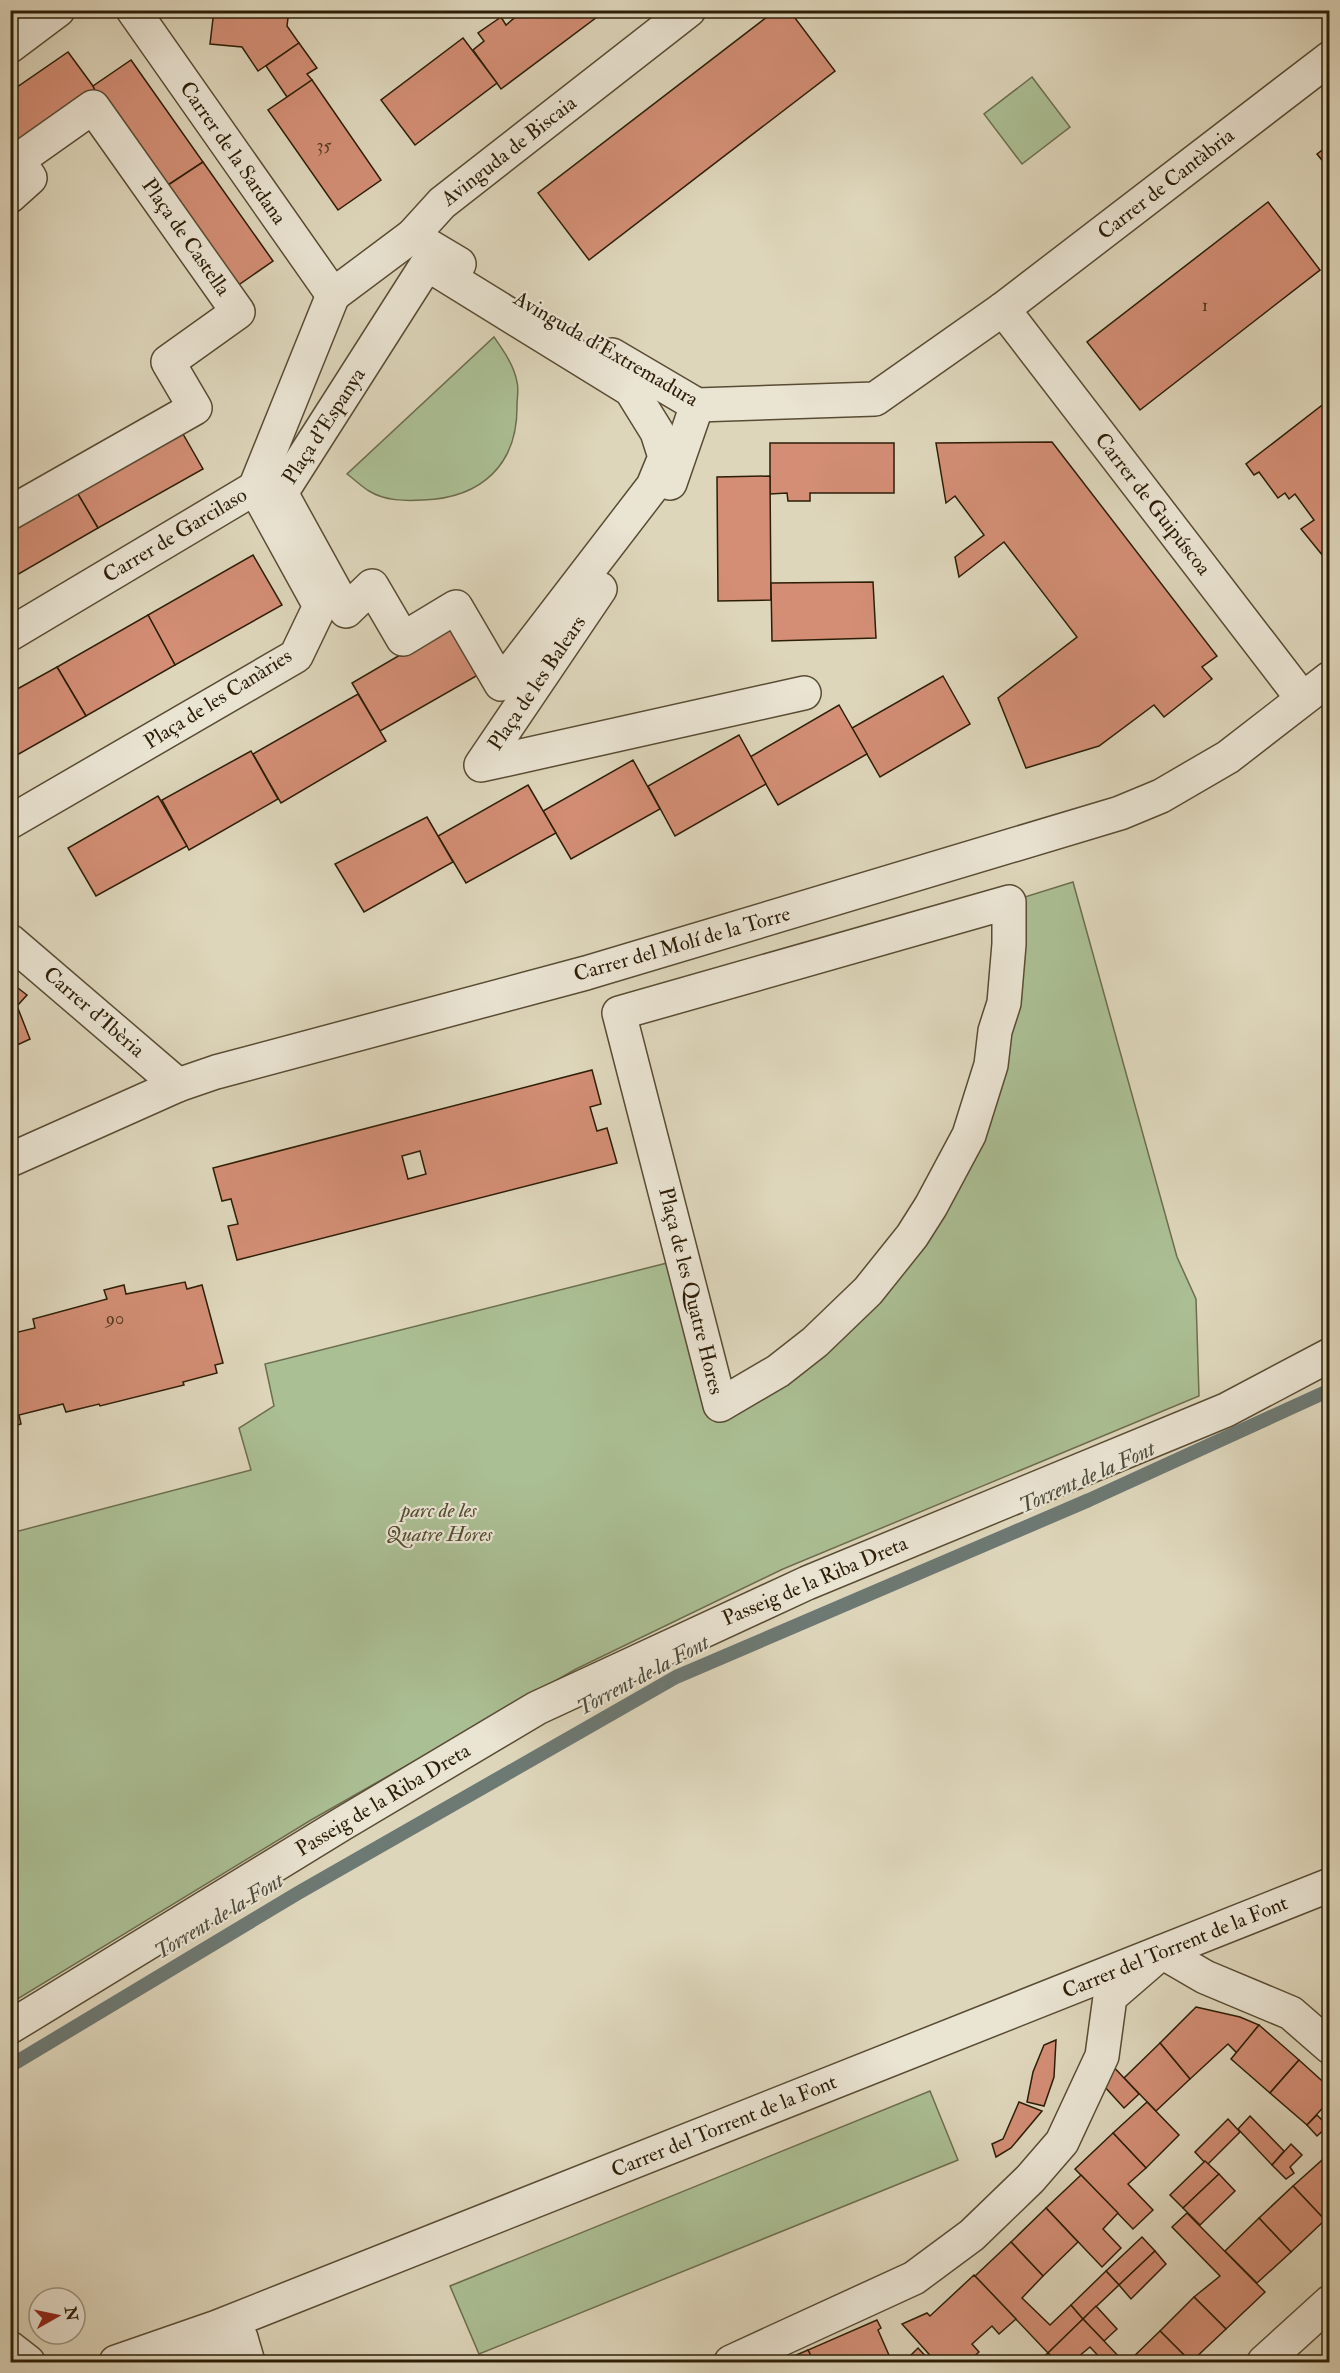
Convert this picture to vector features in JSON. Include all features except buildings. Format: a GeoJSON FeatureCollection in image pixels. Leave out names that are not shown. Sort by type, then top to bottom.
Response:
{"type":"FeatureCollection","features":[{"type":"Feature","properties":{"kind":"street"},"geometry":{"type":"LineString","coordinates":[[10,46],[58,10]]}},
{"type":"Feature","properties":{"kind":"street","name":"Carrer de la Sardana"},"geometry":{"type":"LineString","coordinates":[[133,10],[333,295]]}},
{"type":"Feature","properties":{"kind":"street","name":"Avinguda de Biscaia"},"geometry":{"type":"LineString","coordinates":[[333,295],[412,236],[442,202],[689,10]]}},
{"type":"Feature","properties":{"kind":"street","name":"Carrer de Cantàbria"},"geometry":{"type":"LineString","coordinates":[[1003,309],[1329,58]]}},
{"type":"Feature","properties":{"kind":"street","name":"Plaça de Castella"},"geometry":{"type":"LineString","coordinates":[[10,196],[30,178],[18,160],[93,107],[238,312],[168,362],[195,408],[10,513]]}},
{"type":"Feature","properties":{"kind":"street","name":"Avinguda d'Extremadura"},"geometry":{"type":"LineString","coordinates":[[412,236],[697,405],[875,399],[1003,309]]}},
{"type":"Feature","properties":{"kind":"street","name":"Plaça d'Espanya"},"geometry":{"type":"LineString","coordinates":[[427,264],[631,390],[657,432],[665,457],[653,486],[501,684],[456,607],[403,639],[372,586],[346,611],[281,493],[427,264]]}},
{"type":"Feature","properties":{"kind":"street","name":"Carrer de Garcilaso"},"geometry":{"type":"LineString","coordinates":[[10,634],[255,488],[333,295]]}},
{"type":"Feature","properties":{"kind":"street","name":"Carrer de Guipúscoa"},"geometry":{"type":"LineString","coordinates":[[1003,309],[1302,698]]}},
{"type":"Feature","properties":{"kind":"street","name":"Plaça de les Balears"},"geometry":{"type":"LineString","coordinates":[[697,405],[668,489],[481,765],[804,693]]}},
{"type":"Feature","properties":{"kind":"street","name":"Plaça de les Canàries"},"geometry":{"type":"LineString","coordinates":[[10,822],[296,656],[320,606],[255,488]]}},
{"type":"Feature","properties":{"kind":"street","name":"Carrer del Molí de la Torre"},"geometry":{"type":"LineString","coordinates":[[10,1160],[178,1085],[216,1072],[586,973],[1120,813],[1161,796],[1228,757],[1329,678]]}},
{"type":"Feature","properties":{"kind":"street","name":"Plaça de les Quatre Hores"},"geometry":{"type":"LineString","coordinates":[[1010,902],[1004,1003],[995,1032],[990,1065],[969,1135],[936,1197],[912,1236],[868,1291],[845,1315],[778,1371],[720,1405],[619,1013],[1010,902]]}},
{"type":"Feature","properties":{"kind":"street","name":"Carrer d'Ibèria"},"geometry":{"type":"LineString","coordinates":[[10,941],[178,1085]]}},
{"type":"Feature","properties":{"kind":"street","name":"Passeig de la Riba Dreta"},"geometry":{"type":"LineString","coordinates":[[10,2027],[537,1708],[807,1583],[1226,1410],[1329,1355]]}},
{"type":"Feature","properties":{"kind":"street","name":"Carrer del Torrent de la Font"},"geometry":{"type":"LineString","coordinates":[[116,2362],[217,2327],[1329,1885]]}},
{"type":"Feature","properties":{"kind":"street"},"geometry":{"type":"LineString","coordinates":[[731,2362],[914,2278],[972,2235],[1030,2180],[1062,2142],[1102,2056],[1110,1997],[1162,1952],[1205,1977],[1292,2013],[1329,2047]]}},
{"type":"Feature","properties":{"kind":"street"},"geometry":{"type":"LineString","coordinates":[[1264,2362],[1329,2301]]}},
{"type":"Feature","properties":{"kind":"street"},"geometry":{"type":"LineString","coordinates":[[171,2362],[241,2338],[248,2362]]}},
{"type":"Feature","properties":{"kind":"street"},"geometry":{"type":"LineString","coordinates":[[10,2348],[28,2362]]}},
{"type":"Feature","properties":{"kind":"green space"},"geometry":{"type":"Polygon","coordinates":[[[1032,77],[1070,127],[1022,164],[984,114],[1032,77]]]}},
{"type":"Feature","properties":{"kind":"green space"},"geometry":{"type":"Polygon","coordinates":[[[494,337],[511,364],[516,376],[518,391],[516,426],[511,444],[493,474],[479,485],[463,493],[444,498],[395,500],[375,494],[347,474],[494,337]]]}},
{"type":"Feature","properties":{"kind":"green space","name":"parc de les Quatre Hores"},"geometry":{"type":"Polygon","coordinates":[[[1073,882],[1177,1257],[1196,1299],[1199,1396],[783,1569],[576,1669],[311,1820],[11,2003],[11,1533],[251,1470],[239,1428],[274,1406],[265,1364],[683,1259],[720,1404],[815,1342],[969,1135],[1009,902],[1073,882]]]}},
{"type":"Feature","properties":{"kind":"green space"},"geometry":{"type":"Polygon","coordinates":[[[930,2091],[958,2160],[479,2354],[450,2286],[930,2091]]]}},
{"type":"Feature","properties":{"kind":"waterway","name":"Torrent de la Font"},"geometry":{"type":"LineString","coordinates":[[10,2066],[298,1893],[676,1677],[1089,1500],[1330,1390]]}}]}
